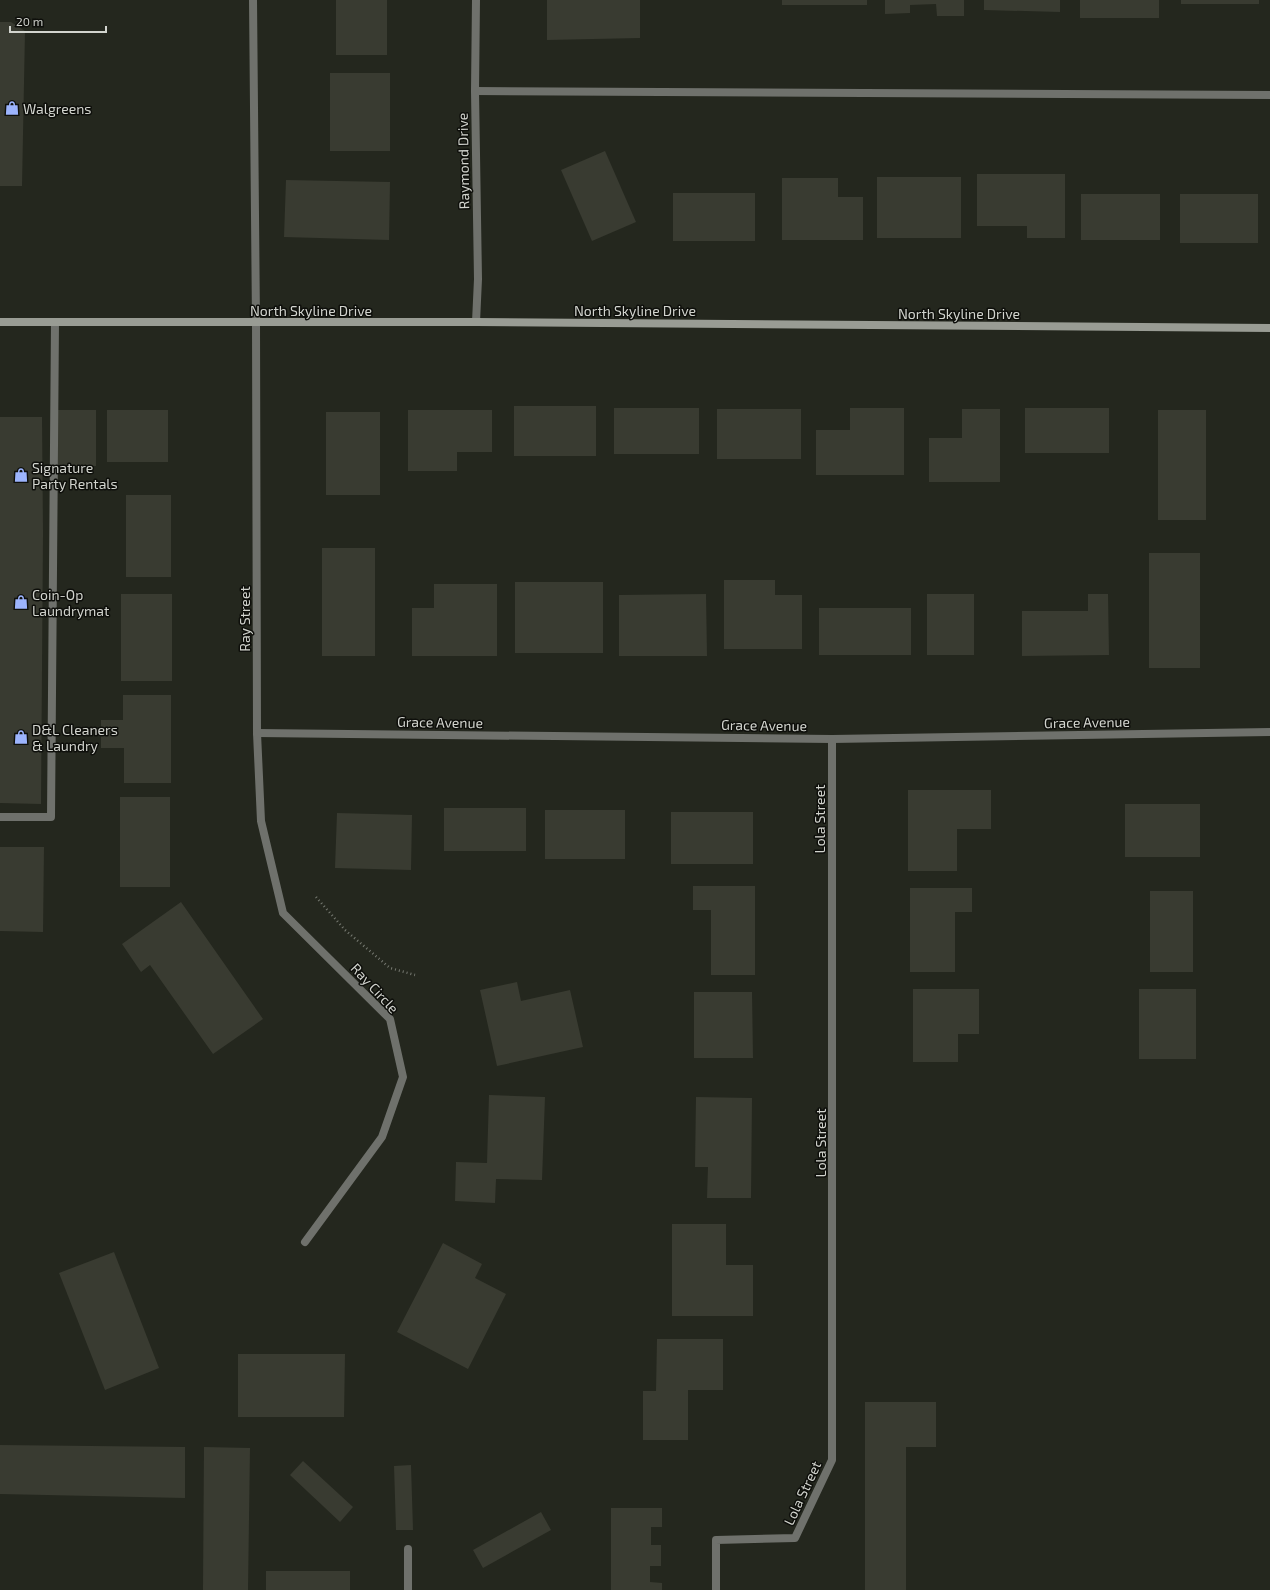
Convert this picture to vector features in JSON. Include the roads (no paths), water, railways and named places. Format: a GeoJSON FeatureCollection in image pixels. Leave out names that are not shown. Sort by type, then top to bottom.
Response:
{"type":"FeatureCollection","features":[{"type":"Feature","properties":{"kind":"main road","name":"North Skyline Drive"},"geometry":{"type":"LineString","coordinates":[[0,322],[476,322],[1270,328]]}},
{"type":"Feature","properties":{"kind":"street","name":"Ray Street"},"geometry":{"type":"LineString","coordinates":[[253,0],[256,323],[257,733],[261,821],[283,913]]}},
{"type":"Feature","properties":{"kind":"street","name":"Raymond Drive"},"geometry":{"type":"LineString","coordinates":[[476,0],[475,91],[478,279],[476,322]]}},
{"type":"Feature","properties":{"kind":"street"},"geometry":{"type":"LineString","coordinates":[[475,91],[1270,95]]}},
{"type":"Feature","properties":{"kind":"street"},"geometry":{"type":"LineString","coordinates":[[0,817],[51,817],[55,322]]}},
{"type":"Feature","properties":{"kind":"street","name":"Grace Avenue"},"geometry":{"type":"LineString","coordinates":[[257,733],[832,739],[1270,732]]}},
{"type":"Feature","properties":{"kind":"street","name":"Lola Street"},"geometry":{"type":"LineString","coordinates":[[716,1590],[716,1540],[795,1538],[832,1460],[832,739]]}},
{"type":"Feature","properties":{"kind":"street","name":"Ray Circle"},"geometry":{"type":"LineString","coordinates":[[283,913],[390,1019],[403,1077],[382,1137],[305,1242]]}},
{"type":"Feature","properties":{"kind":"street"},"geometry":{"type":"LineString","coordinates":[[408,1549],[408,1590]]}},
{"type":"Feature","properties":{"kind":"place","name":"Walgreens"},"geometry":{"type":"Point","coordinates":[12,108]}},
{"type":"Feature","properties":{"kind":"place","name":"Signature Party Rentals"},"geometry":{"type":"Point","coordinates":[21,475]}},
{"type":"Feature","properties":{"kind":"place","name":"Coin-Op Laundrymat"},"geometry":{"type":"Point","coordinates":[21,602]}},
{"type":"Feature","properties":{"kind":"place","name":"D&L Cleaners & Laundry"},"geometry":{"type":"Point","coordinates":[21,737]}}]}
